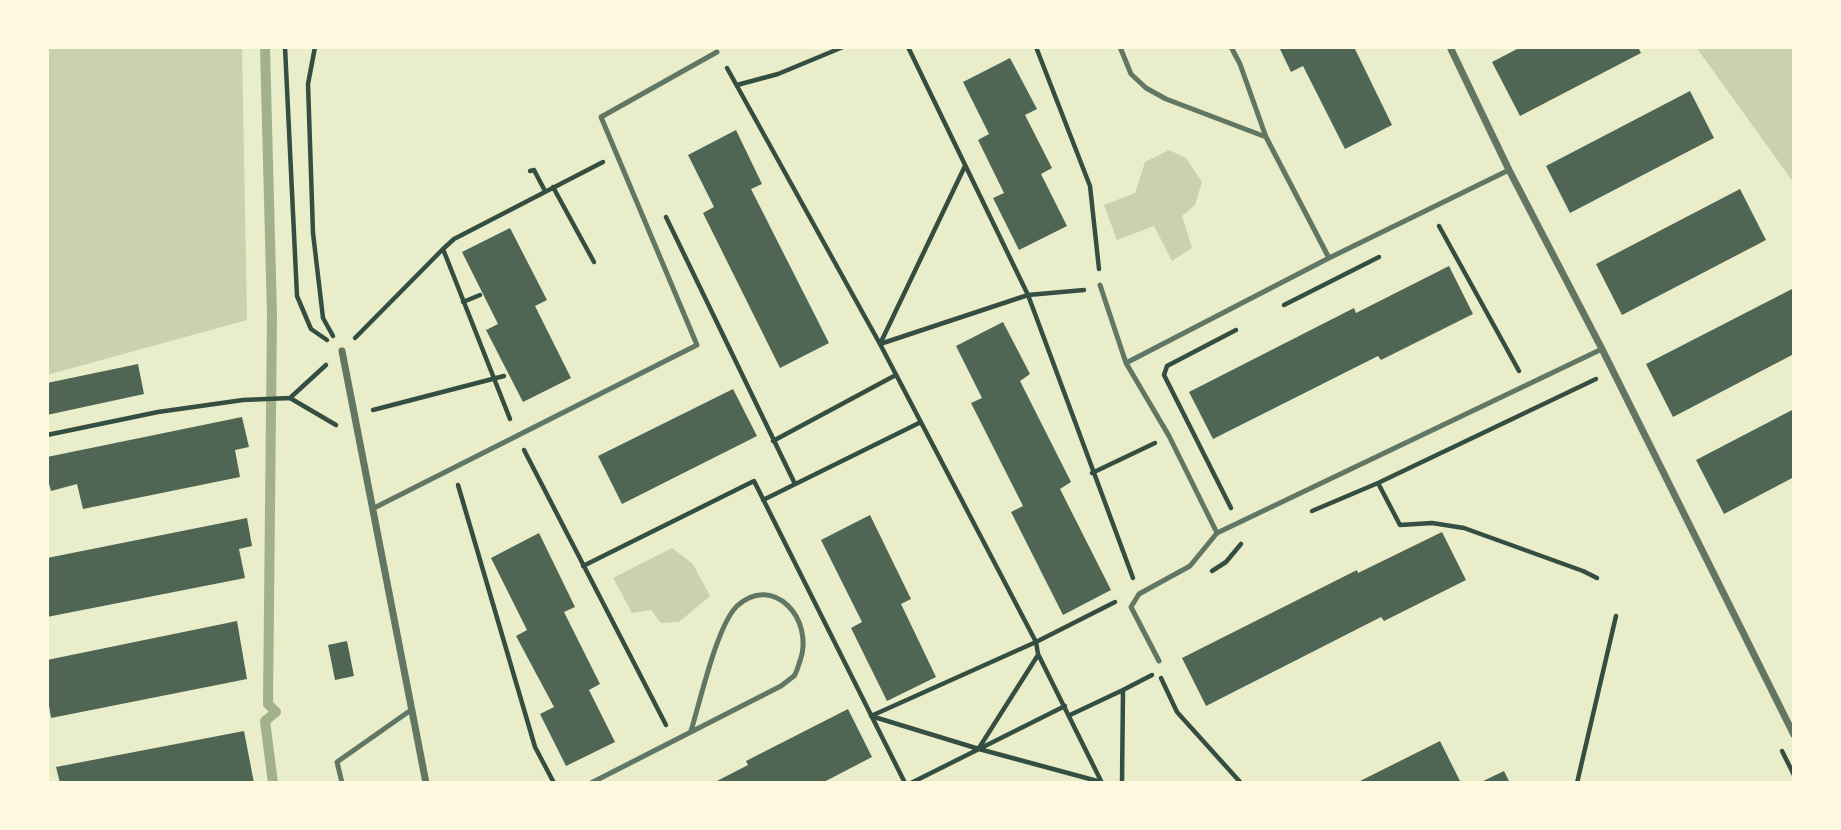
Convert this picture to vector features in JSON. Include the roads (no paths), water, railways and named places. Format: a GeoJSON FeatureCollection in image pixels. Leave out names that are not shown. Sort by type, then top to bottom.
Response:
{"type":"FeatureCollection","features":[{"type":"Feature","properties":{"kind":"street"},"geometry":{"type":"LineString","coordinates":[[1450,47],[1509,170],[1602,349],[1794,735]]}},
{"type":"Feature","properties":{"kind":"street"},"geometry":{"type":"LineString","coordinates":[[342,351],[426,783]]}},
{"type":"Feature","properties":{"kind":"lane"},"geometry":{"type":"LineString","coordinates":[[1120,47],[1130,74],[1146,88],[1166,99],[1266,137]]}},
{"type":"Feature","properties":{"kind":"lane"},"geometry":{"type":"LineString","coordinates":[[1231,47],[1240,64],[1266,137],[1329,258]]}},
{"type":"Feature","properties":{"kind":"lane"},"geometry":{"type":"LineString","coordinates":[[372,509],[697,345],[601,117],[718,52]]}},
{"type":"Feature","properties":{"kind":"lane"},"geometry":{"type":"LineString","coordinates":[[1126,363],[1329,258],[1509,170]]}},
{"type":"Feature","properties":{"kind":"lane"},"geometry":{"type":"LineString","coordinates":[[1100,285],[1126,363],[1169,436],[1217,533]]}},
{"type":"Feature","properties":{"kind":"lane"},"geometry":{"type":"LineString","coordinates":[[1159,661],[1131,607],[1138,592],[1190,566],[1217,533],[1602,349]]}},
{"type":"Feature","properties":{"kind":"lane"},"geometry":{"type":"LineString","coordinates":[[591,783],[781,686],[796,674],[803,654],[804,633],[793,609],[779,598],[758,595],[737,606],[722,631],[691,731]]}},
{"type":"Feature","properties":{"kind":"lane"},"geometry":{"type":"LineString","coordinates":[[342,783],[337,762],[411,710]]}},
{"type":"Feature","properties":{"kind":"waterway"},"geometry":{"type":"LineString","coordinates":[[265,47],[272,315],[268,704],[276,712],[265,721],[273,783]]}}]}
